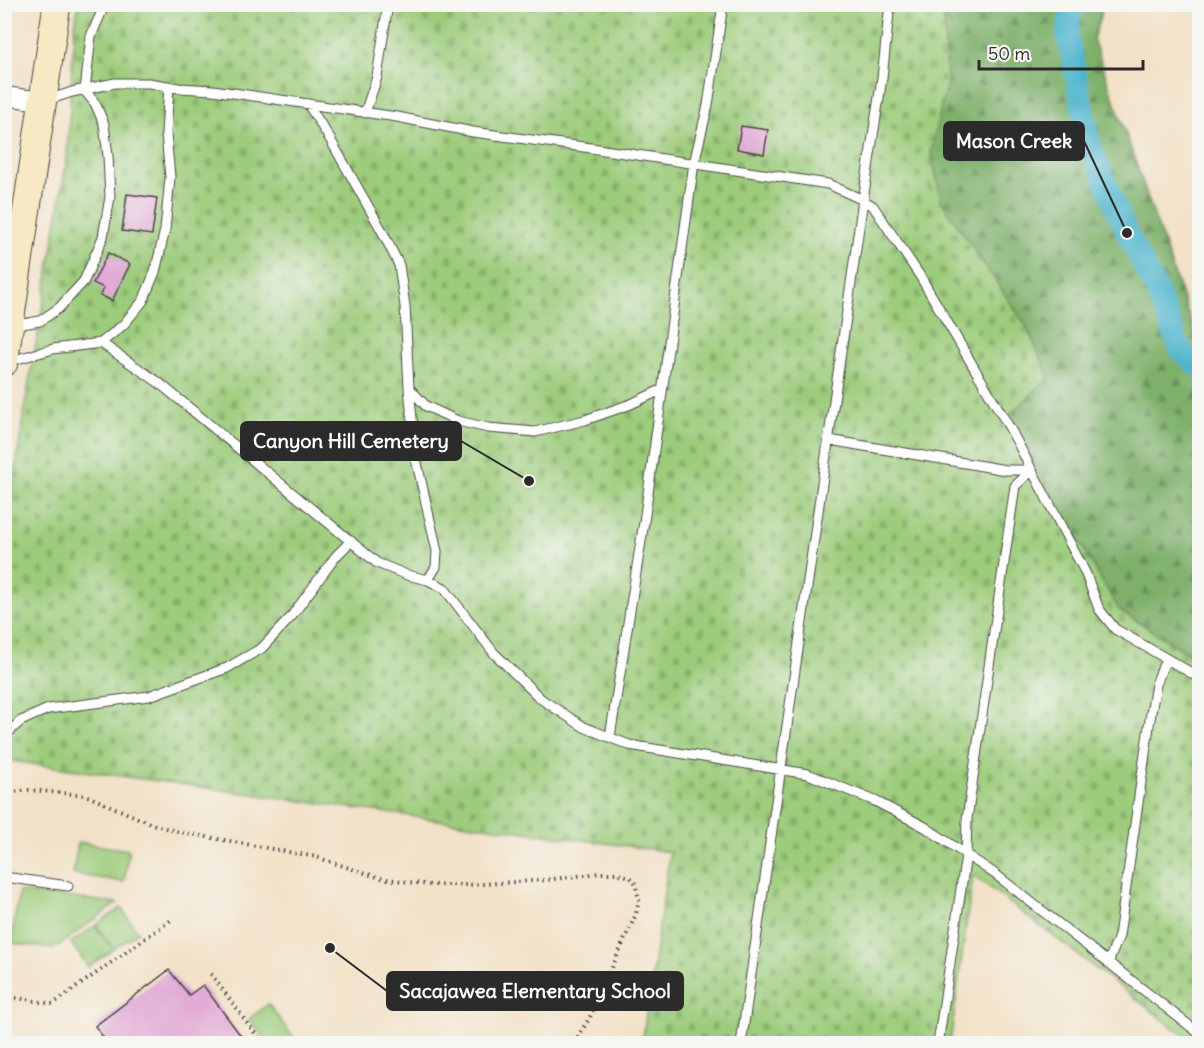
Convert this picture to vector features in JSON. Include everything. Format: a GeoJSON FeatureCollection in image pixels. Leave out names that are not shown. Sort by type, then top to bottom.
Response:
{"type":"FeatureCollection","features":[{"type":"Feature","properties":{"kind":"street"},"geometry":{"type":"LineString","coordinates":[[4,363],[57,4]]}},
{"type":"Feature","properties":{"kind":"street"},"geometry":{"type":"LineString","coordinates":[[4,96],[42,101]]}},
{"type":"Feature","properties":{"kind":"lane"},"geometry":{"type":"LineString","coordinates":[[10,326],[40,321],[59,308],[84,281],[103,237],[110,197],[108,156],[104,124],[95,103],[85,91],[92,36],[105,4]]}},
{"type":"Feature","properties":{"kind":"lane"},"geometry":{"type":"LineString","coordinates":[[365,113],[377,77],[388,4]]}},
{"type":"Feature","properties":{"kind":"lane"},"geometry":{"type":"LineString","coordinates":[[610,737],[644,522],[694,163],[708,105],[723,4]]}},
{"type":"Feature","properties":{"kind":"lane"},"geometry":{"type":"LineString","coordinates":[[741,1044],[882,78],[890,4]]}},
{"type":"Feature","properties":{"kind":"lane"},"geometry":{"type":"LineString","coordinates":[[42,101],[115,83],[149,83],[213,90],[473,132],[828,184],[863,200],[873,206],[920,276],[1011,432],[1085,572],[1099,609],[1115,629],[1200,678]]}},
{"type":"Feature","properties":{"kind":"lane"},"geometry":{"type":"LineString","coordinates":[[4,363],[53,349],[100,343],[123,325],[143,301],[154,272],[165,230],[170,177],[166,134],[169,86]]}},
{"type":"Feature","properties":{"kind":"lane"},"geometry":{"type":"LineString","coordinates":[[308,104],[353,179],[399,265],[405,306],[409,388],[416,459],[437,551],[436,567],[428,580]]}},
{"type":"Feature","properties":{"kind":"lane"},"geometry":{"type":"LineString","coordinates":[[100,343],[158,382],[377,563],[407,575],[428,580],[444,588],[494,653],[541,699],[584,727],[629,745],[808,774],[874,801],[926,827],[994,874],[1200,1034]]}},
{"type":"Feature","properties":{"kind":"lane"},"geometry":{"type":"LineString","coordinates":[[409,388],[426,406],[458,421],[488,428],[535,432],[585,420],[631,404],[661,390]]}},
{"type":"Feature","properties":{"kind":"lane"},"geometry":{"type":"LineString","coordinates":[[829,440],[1006,470],[1032,471]]}},
{"type":"Feature","properties":{"kind":"lane"},"geometry":{"type":"LineString","coordinates":[[938,1044],[966,855],[967,819],[1015,486],[1032,471]]}},
{"type":"Feature","properties":{"kind":"lane"},"geometry":{"type":"LineString","coordinates":[[4,736],[21,721],[48,709],[149,696],[227,668],[262,648],[291,617],[336,556],[351,541]]}},
{"type":"Feature","properties":{"kind":"lane"},"geometry":{"type":"LineString","coordinates":[[1108,963],[1119,936],[1149,719],[1156,684],[1166,659]]}},
{"type":"Feature","properties":{"kind":"lane"},"geometry":{"type":"LineString","coordinates":[[4,877],[68,886]]}},
{"type":"Feature","properties":{"kind":"path"},"geometry":{"type":"LineString","coordinates":[[4,793],[29,790],[85,795],[152,824],[175,831],[316,857],[390,880],[430,885],[468,885],[546,880],[600,873],[623,874],[635,882],[637,888],[639,900],[636,914],[588,1019],[573,1044]]}},
{"type":"Feature","properties":{"kind":"path"},"geometry":{"type":"LineString","coordinates":[[4,996],[53,1004],[171,920]]}},
{"type":"Feature","properties":{"kind":"path"},"geometry":{"type":"LineString","coordinates":[[211,974],[263,1044]]}},
{"type":"Feature","properties":{"kind":"green space"},"geometry":{"type":"Polygon","coordinates":[[[78,5],[943,5],[947,82],[931,151],[941,201],[1026,326],[1049,378],[1007,417],[1119,610],[1199,660],[1199,1043],[1194,1043],[973,875],[950,1043],[642,1043],[670,852],[5,760],[5,544],[25,404],[67,158],[74,31],[78,5]]]}},
{"type":"Feature","properties":{"kind":"green space"},"geometry":{"type":"Polygon","coordinates":[[[943,5],[1104,5],[1093,39],[1199,345],[1199,660],[1119,610],[1007,417],[1049,377],[1026,326],[941,201],[931,151],[947,82],[943,5]]]}},
{"type":"Feature","properties":{"kind":"green space"},"geometry":{"type":"Polygon","coordinates":[[[78,842],[129,850],[124,882],[73,874],[78,842]]]}},
{"type":"Feature","properties":{"kind":"green space"},"geometry":{"type":"Polygon","coordinates":[[[19,892],[117,903],[54,949],[11,943],[19,892]]]}},
{"type":"Feature","properties":{"kind":"green space"},"geometry":{"type":"Polygon","coordinates":[[[121,908],[138,932],[88,967],[71,943],[95,926],[112,948],[96,925],[121,908]]]}},
{"type":"Feature","properties":{"kind":"green space"},"geometry":{"type":"Polygon","coordinates":[[[268,1004],[298,1043],[268,1043],[249,1019],[268,1004]]]}},
{"type":"Feature","properties":{"kind":"building"},"geometry":{"type":"Polygon","coordinates":[[[741,126],[768,130],[764,154],[737,149],[741,126]]]}},
{"type":"Feature","properties":{"kind":"building"},"geometry":{"type":"Polygon","coordinates":[[[127,194],[157,198],[152,235],[122,231],[127,194]]]}},
{"type":"Feature","properties":{"kind":"building"},"geometry":{"type":"Polygon","coordinates":[[[108,253],[130,264],[112,301],[100,295],[104,288],[93,283],[108,253]]]}},
{"type":"Feature","properties":{"kind":"building"},"geometry":{"type":"Polygon","coordinates":[[[169,970],[189,995],[203,985],[247,1044],[108,1044],[95,1026],[169,970]]]}},
{"type":"Feature","properties":{"kind":"waterway"},"geometry":{"type":"LineString","coordinates":[[1073,4],[1067,34],[1091,148],[1127,233],[1157,291],[1181,351],[1200,367]]}},
{"type":"Feature","properties":{"kind":"place","name":"Mason Creek"},"geometry":{"type":"Point","coordinates":[1127,233]}},
{"type":"Feature","properties":{"kind":"place","name":"Canyon Hill Cemetery"},"geometry":{"type":"Point","coordinates":[529,481]}},
{"type":"Feature","properties":{"kind":"place","name":"Sacajawea Elementary School"},"geometry":{"type":"Point","coordinates":[330,948]}}]}
